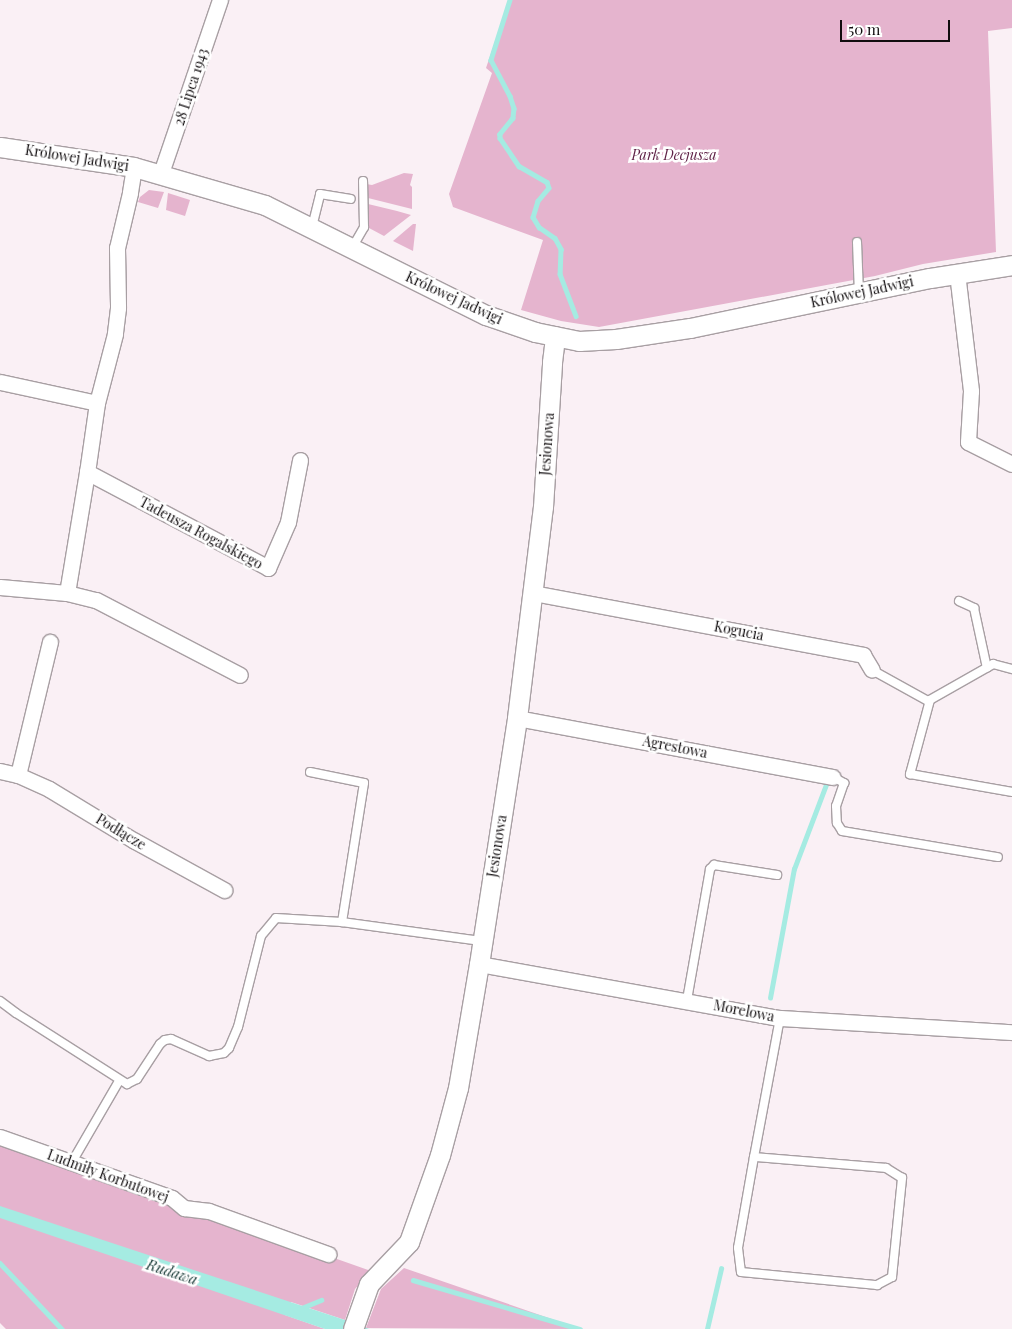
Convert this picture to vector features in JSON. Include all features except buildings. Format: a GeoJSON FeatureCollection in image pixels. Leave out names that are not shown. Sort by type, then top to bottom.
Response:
{"type":"FeatureCollection","features":[{"type":"Feature","properties":{"kind":"street","name":"28 Lipca 1943"},"geometry":{"type":"LineString","coordinates":[[161,173],[220,0]]}},
{"type":"Feature","properties":{"kind":"street","name":"Królowej Jadwigi"},"geometry":{"type":"LineString","coordinates":[[0,147],[134,167],[161,173],[265,205],[486,315],[535,332],[579,341],[616,339],[690,328],[957,273],[1012,265]]}},
{"type":"Feature","properties":{"kind":"street"},"geometry":{"type":"LineString","coordinates":[[67,593],[98,403],[115,334],[118,308],[117,248],[134,167]]}},
{"type":"Feature","properties":{"kind":"street"},"geometry":{"type":"LineString","coordinates":[[957,273],[971,391],[968,442],[1012,464]]}},
{"type":"Feature","properties":{"kind":"street","name":"Jesionowa"},"geometry":{"type":"LineString","coordinates":[[353,1329],[369,1284],[409,1242],[437,1162],[458,1088],[483,942],[517,718],[543,507],[555,336]]}},
{"type":"Feature","properties":{"kind":"street"},"geometry":{"type":"LineString","coordinates":[[0,382],[98,403]]}},
{"type":"Feature","properties":{"kind":"street","name":"Tadeusza Rogalskiego"},"geometry":{"type":"LineString","coordinates":[[87,472],[268,568],[288,522],[300,460]]}},
{"type":"Feature","properties":{"kind":"street"},"geometry":{"type":"LineString","coordinates":[[0,587],[67,593],[96,600],[240,675]]}},
{"type":"Feature","properties":{"kind":"street","name":"Kogucia"},"geometry":{"type":"LineString","coordinates":[[533,593],[863,654],[872,670]]}},
{"type":"Feature","properties":{"kind":"street"},"geometry":{"type":"LineString","coordinates":[[18,775],[50,642]]}},
{"type":"Feature","properties":{"kind":"street","name":"Agrestowa"},"geometry":{"type":"LineString","coordinates":[[517,718],[833,777]]}},
{"type":"Feature","properties":{"kind":"street","name":"Podłącze"},"geometry":{"type":"LineString","coordinates":[[0,771],[18,775],[49,789],[135,841],[224,890]]}},
{"type":"Feature","properties":{"kind":"street","name":"Morelowa"},"geometry":{"type":"LineString","coordinates":[[479,964],[780,1018],[1012,1032]]}},
{"type":"Feature","properties":{"kind":"street","name":"Ludmiły Korbutowej"},"geometry":{"type":"LineString","coordinates":[[0,1137],[172,1198],[184,1208],[210,1211],[328,1254]]}},
{"type":"Feature","properties":{"kind":"lane"},"geometry":{"type":"LineString","coordinates":[[352,248],[364,227],[363,181]]}},
{"type":"Feature","properties":{"kind":"lane"},"geometry":{"type":"LineString","coordinates":[[312,227],[320,194],[351,198]]}},
{"type":"Feature","properties":{"kind":"lane"},"geometry":{"type":"LineString","coordinates":[[856,242],[859,293]]}},
{"type":"Feature","properties":{"kind":"lane"},"geometry":{"type":"LineString","coordinates":[[959,601],[974,608],[986,668]]}},
{"type":"Feature","properties":{"kind":"lane"},"geometry":{"type":"LineString","coordinates":[[1012,669],[993,664],[930,700],[910,774],[1012,792]]}},
{"type":"Feature","properties":{"kind":"lane","name":"Kogucia"},"geometry":{"type":"LineString","coordinates":[[872,670],[930,700]]}},
{"type":"Feature","properties":{"kind":"lane"},"geometry":{"type":"LineString","coordinates":[[310,772],[364,783],[342,922]]}},
{"type":"Feature","properties":{"kind":"lane"},"geometry":{"type":"LineString","coordinates":[[833,777],[844,783],[836,806],[837,823],[842,831],[998,857]]}},
{"type":"Feature","properties":{"kind":"lane"},"geometry":{"type":"LineString","coordinates":[[687,1000],[710,869],[714,865],[777,875]]}},
{"type":"Feature","properties":{"kind":"lane"},"geometry":{"type":"LineString","coordinates":[[0,1001],[126,1084],[133,1083],[160,1044],[165,1040],[171,1039],[209,1056],[224,1053],[229,1048],[238,1028],[260,936],[276,918],[342,922],[483,942]]}},
{"type":"Feature","properties":{"kind":"lane"},"geometry":{"type":"LineString","coordinates":[[754,1157],[886,1168],[902,1178],[892,1277],[877,1285],[741,1272],[738,1248],[754,1157],[780,1018]]}},
{"type":"Feature","properties":{"kind":"lane"},"geometry":{"type":"LineString","coordinates":[[72,1162],[119,1081]]}},
{"type":"Feature","properties":{"kind":"green space","name":"Park Decjusza"},"geometry":{"type":"Polygon","coordinates":[[[509,0],[1012,0],[1012,28],[988,31],[996,252],[923,264],[875,276],[599,327],[561,321],[521,310],[543,240],[453,207],[449,194],[492,73],[486,68],[509,0]]]}},
{"type":"Feature","properties":{"kind":"green space"},"geometry":{"type":"Polygon","coordinates":[[[404,173],[413,174],[410,185],[412,187],[412,209],[364,197],[366,184],[372,185],[404,173]]]}},
{"type":"Feature","properties":{"kind":"green space"},"geometry":{"type":"Polygon","coordinates":[[[149,190],[164,192],[158,208],[138,202],[140,197],[149,190]]]}},
{"type":"Feature","properties":{"kind":"green space"},"geometry":{"type":"Polygon","coordinates":[[[168,193],[190,200],[185,216],[166,210],[168,193]]]}},
{"type":"Feature","properties":{"kind":"green space"},"geometry":{"type":"Polygon","coordinates":[[[368,204],[411,215],[384,236],[369,228],[366,219],[368,204]]]}},
{"type":"Feature","properties":{"kind":"green space"},"geometry":{"type":"Polygon","coordinates":[[[413,224],[416,224],[413,251],[393,241],[413,224]]]}},
{"type":"Feature","properties":{"kind":"green space"},"geometry":{"type":"Polygon","coordinates":[[[0,1142],[371,1271],[355,1289],[345,1320],[291,1302],[285,1315],[325,1329],[6,1329],[0,1323],[0,1142]]]}},
{"type":"Feature","properties":{"kind":"green space"},"geometry":{"type":"Polygon","coordinates":[[[404,1268],[582,1329],[366,1328],[381,1289],[404,1268]]]}},
{"type":"Feature","properties":{"kind":"water","name":"Rudawa"},"geometry":{"type":"Polygon","coordinates":[[[0,1206],[369,1329],[325,1329],[0,1218],[0,1206]]]}},
{"type":"Feature","properties":{"kind":"waterway"},"geometry":{"type":"LineString","coordinates":[[510,0],[491,60],[510,96],[514,108],[513,118],[500,134],[500,138],[519,166],[547,182],[549,188],[538,201],[533,217],[539,227],[555,238],[561,249],[560,274],[576,316]]}},
{"type":"Feature","properties":{"kind":"waterway"},"geometry":{"type":"LineString","coordinates":[[770,998],[794,869],[827,782]]}},
{"type":"Feature","properties":{"kind":"waterway"},"geometry":{"type":"LineString","coordinates":[[0,1263],[62,1329]]}},
{"type":"Feature","properties":{"kind":"waterway"},"geometry":{"type":"LineString","coordinates":[[707,1329],[721,1269]]}},
{"type":"Feature","properties":{"kind":"waterway"},"geometry":{"type":"LineString","coordinates":[[413,1280],[580,1329]]}},
{"type":"Feature","properties":{"kind":"waterway"},"geometry":{"type":"LineString","coordinates":[[299,1309],[321,1300]]}}]}
